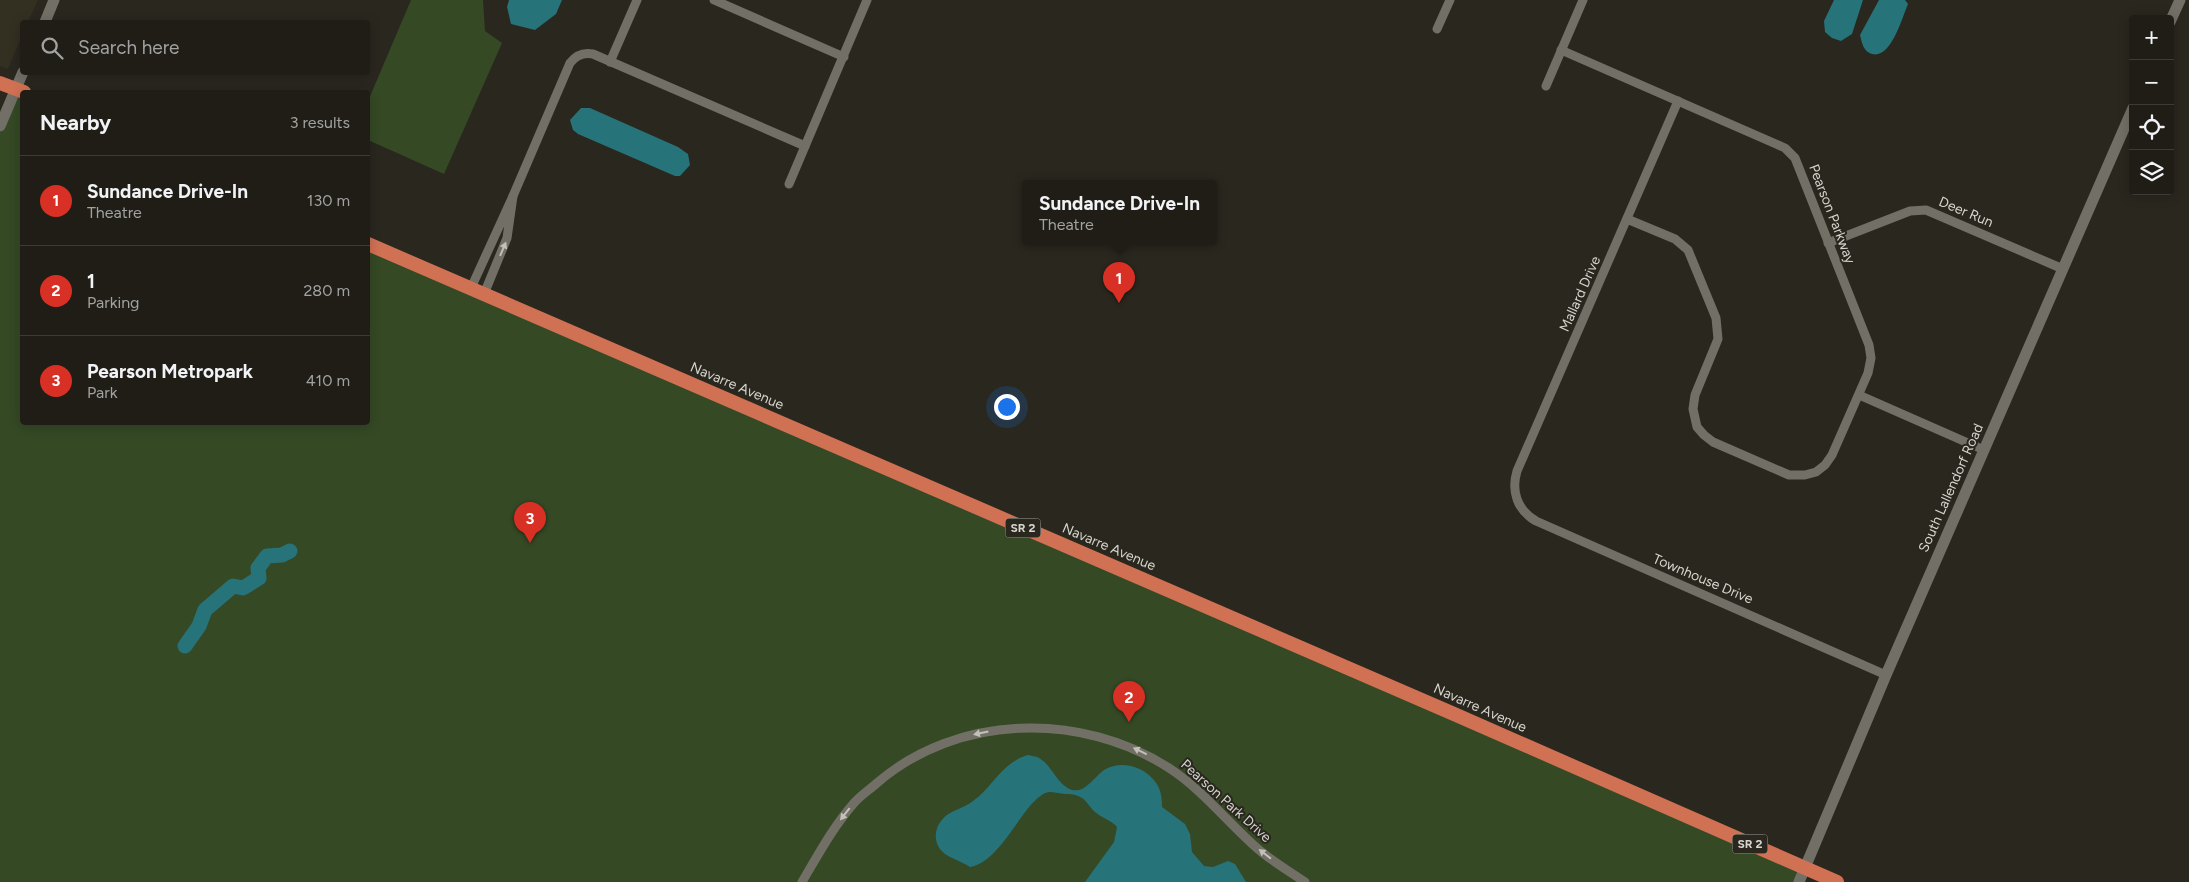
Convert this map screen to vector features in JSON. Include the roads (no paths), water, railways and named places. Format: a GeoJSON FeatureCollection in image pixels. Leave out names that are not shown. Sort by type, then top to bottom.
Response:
{"type":"FeatureCollection","features":[{"type":"Feature","properties":{"kind":"highway"},"geometry":{"type":"LineString","coordinates":[[0,83],[20,91]]}},
{"type":"Feature","properties":{"kind":"highway","name":"Navarre Avenue"},"geometry":{"type":"LineString","coordinates":[[370,245],[1836,882]]}},
{"type":"Feature","properties":{"kind":"street"},"geometry":{"type":"LineString","coordinates":[[46,20],[54,0]]}},
{"type":"Feature","properties":{"kind":"street"},"geometry":{"type":"LineString","coordinates":[[610,62],[637,0]]}},
{"type":"Feature","properties":{"kind":"street"},"geometry":{"type":"LineString","coordinates":[[714,0],[844,56]]}},
{"type":"Feature","properties":{"kind":"street"},"geometry":{"type":"LineString","coordinates":[[788,184],[867,0]]}},
{"type":"Feature","properties":{"kind":"street"},"geometry":{"type":"LineString","coordinates":[[1438,29],[1450,0]]}},
{"type":"Feature","properties":{"kind":"street"},"geometry":{"type":"LineString","coordinates":[[1546,86],[1583,0]]}},
{"type":"Feature","properties":{"kind":"street"},"geometry":{"type":"LineString","coordinates":[[2173,15],[2180,0]]}},
{"type":"Feature","properties":{"kind":"street","name":"Pearson Parkway"},"geometry":{"type":"LineString","coordinates":[[1561,50],[1776,144],[1788,151],[1797,162],[1870,351],[1870,366],[1859,395],[1832,455],[1825,465],[1811,474],[1794,476],[1708,439],[1696,423],[1693,405],[1718,339],[1716,318],[1688,250],[1674,239],[1628,219]]}},
{"type":"Feature","properties":{"kind":"street"},"geometry":{"type":"LineString","coordinates":[[478,291],[513,196],[572,60],[579,55],[588,53],[805,146]]}},
{"type":"Feature","properties":{"kind":"street"},"geometry":{"type":"LineString","coordinates":[[20,90],[23,75]]}},
{"type":"Feature","properties":{"kind":"street"},"geometry":{"type":"LineString","coordinates":[[0,126],[20,91]]}},
{"type":"Feature","properties":{"kind":"street","name":"Mallard Drive"},"geometry":{"type":"LineString","coordinates":[[1516,500],[1514,485],[1517,471],[1678,101]]}},
{"type":"Feature","properties":{"kind":"street","name":"South Lallendorf Road"},"geometry":{"type":"LineString","coordinates":[[1799,882],[1886,674],[2129,117]]}},
{"type":"Feature","properties":{"kind":"street"},"geometry":{"type":"LineString","coordinates":[[478,291],[507,238],[513,196]]}},
{"type":"Feature","properties":{"kind":"street","name":"Deer Run"},"geometry":{"type":"LineString","coordinates":[[1828,243],[1910,211],[1926,210],[2063,269]]}},
{"type":"Feature","properties":{"kind":"street"},"geometry":{"type":"LineString","coordinates":[[1859,395],[1984,450]]}},
{"type":"Feature","properties":{"kind":"street","name":"Townhouse Drive"},"geometry":{"type":"LineString","coordinates":[[1516,500],[1526,514],[1536,521],[1886,674]]}},
{"type":"Feature","properties":{"kind":"street","name":"Pearson Park Drive"},"geometry":{"type":"LineString","coordinates":[[802,882],[835,827],[855,802],[894,769],[908,760],[958,738],[1006,728],[1030,727],[1078,732],[1130,747],[1157,760],[1195,787],[1258,849],[1305,882]]}},
{"type":"Feature","properties":{"kind":"water"},"geometry":{"type":"Polygon","coordinates":[[[509,0],[562,0],[556,14],[535,30],[511,24],[507,7],[509,0]]]}},
{"type":"Feature","properties":{"kind":"water"},"geometry":{"type":"Polygon","coordinates":[[[1834,0],[1863,0],[1852,34],[1841,41],[1832,38],[1825,32],[1824,21],[1834,0]]]}},
{"type":"Feature","properties":{"kind":"water"},"geometry":{"type":"Polygon","coordinates":[[[1879,0],[1905,0],[1908,4],[1890,44],[1879,54],[1872,54],[1865,49],[1860,35],[1879,0]]]}},
{"type":"Feature","properties":{"kind":"water"},"geometry":{"type":"Polygon","coordinates":[[[581,108],[590,108],[678,147],[688,154],[690,165],[680,176],[675,176],[578,134],[573,130],[570,120],[581,108]]]}},
{"type":"Feature","properties":{"kind":"water"},"geometry":{"type":"Polygon","coordinates":[[[1028,755],[1038,757],[1044,761],[1058,780],[1072,790],[1086,787],[1104,770],[1110,767],[1122,765],[1140,769],[1153,779],[1158,786],[1162,807],[1185,824],[1190,834],[1192,852],[1204,866],[1213,867],[1228,861],[1235,864],[1246,882],[1085,882],[1114,842],[1117,827],[1095,812],[1080,797],[1073,794],[1053,792],[1040,796],[1031,805],[993,854],[982,863],[970,867],[945,854],[936,839],[938,825],[944,817],[969,804],[1011,763],[1028,755]]]}},
{"type":"Feature","properties":{"kind":"waterway"},"geometry":{"type":"LineString","coordinates":[[185,646],[199,626],[205,610],[233,586],[243,588],[259,578],[258,568],[267,556],[282,555],[290,551]]}},
{"type":"Feature","properties":{"kind":"place","name":"Sundance Drive-In"},"geometry":{"type":"Point","coordinates":[1119,303]}},
{"type":"Feature","properties":{"kind":"place","name":"Pearson Metropark"},"geometry":{"type":"Point","coordinates":[530,543]}},
{"type":"Feature","properties":{"kind":"place","name":"1"},"geometry":{"type":"Point","coordinates":[1129,722]}}]}
